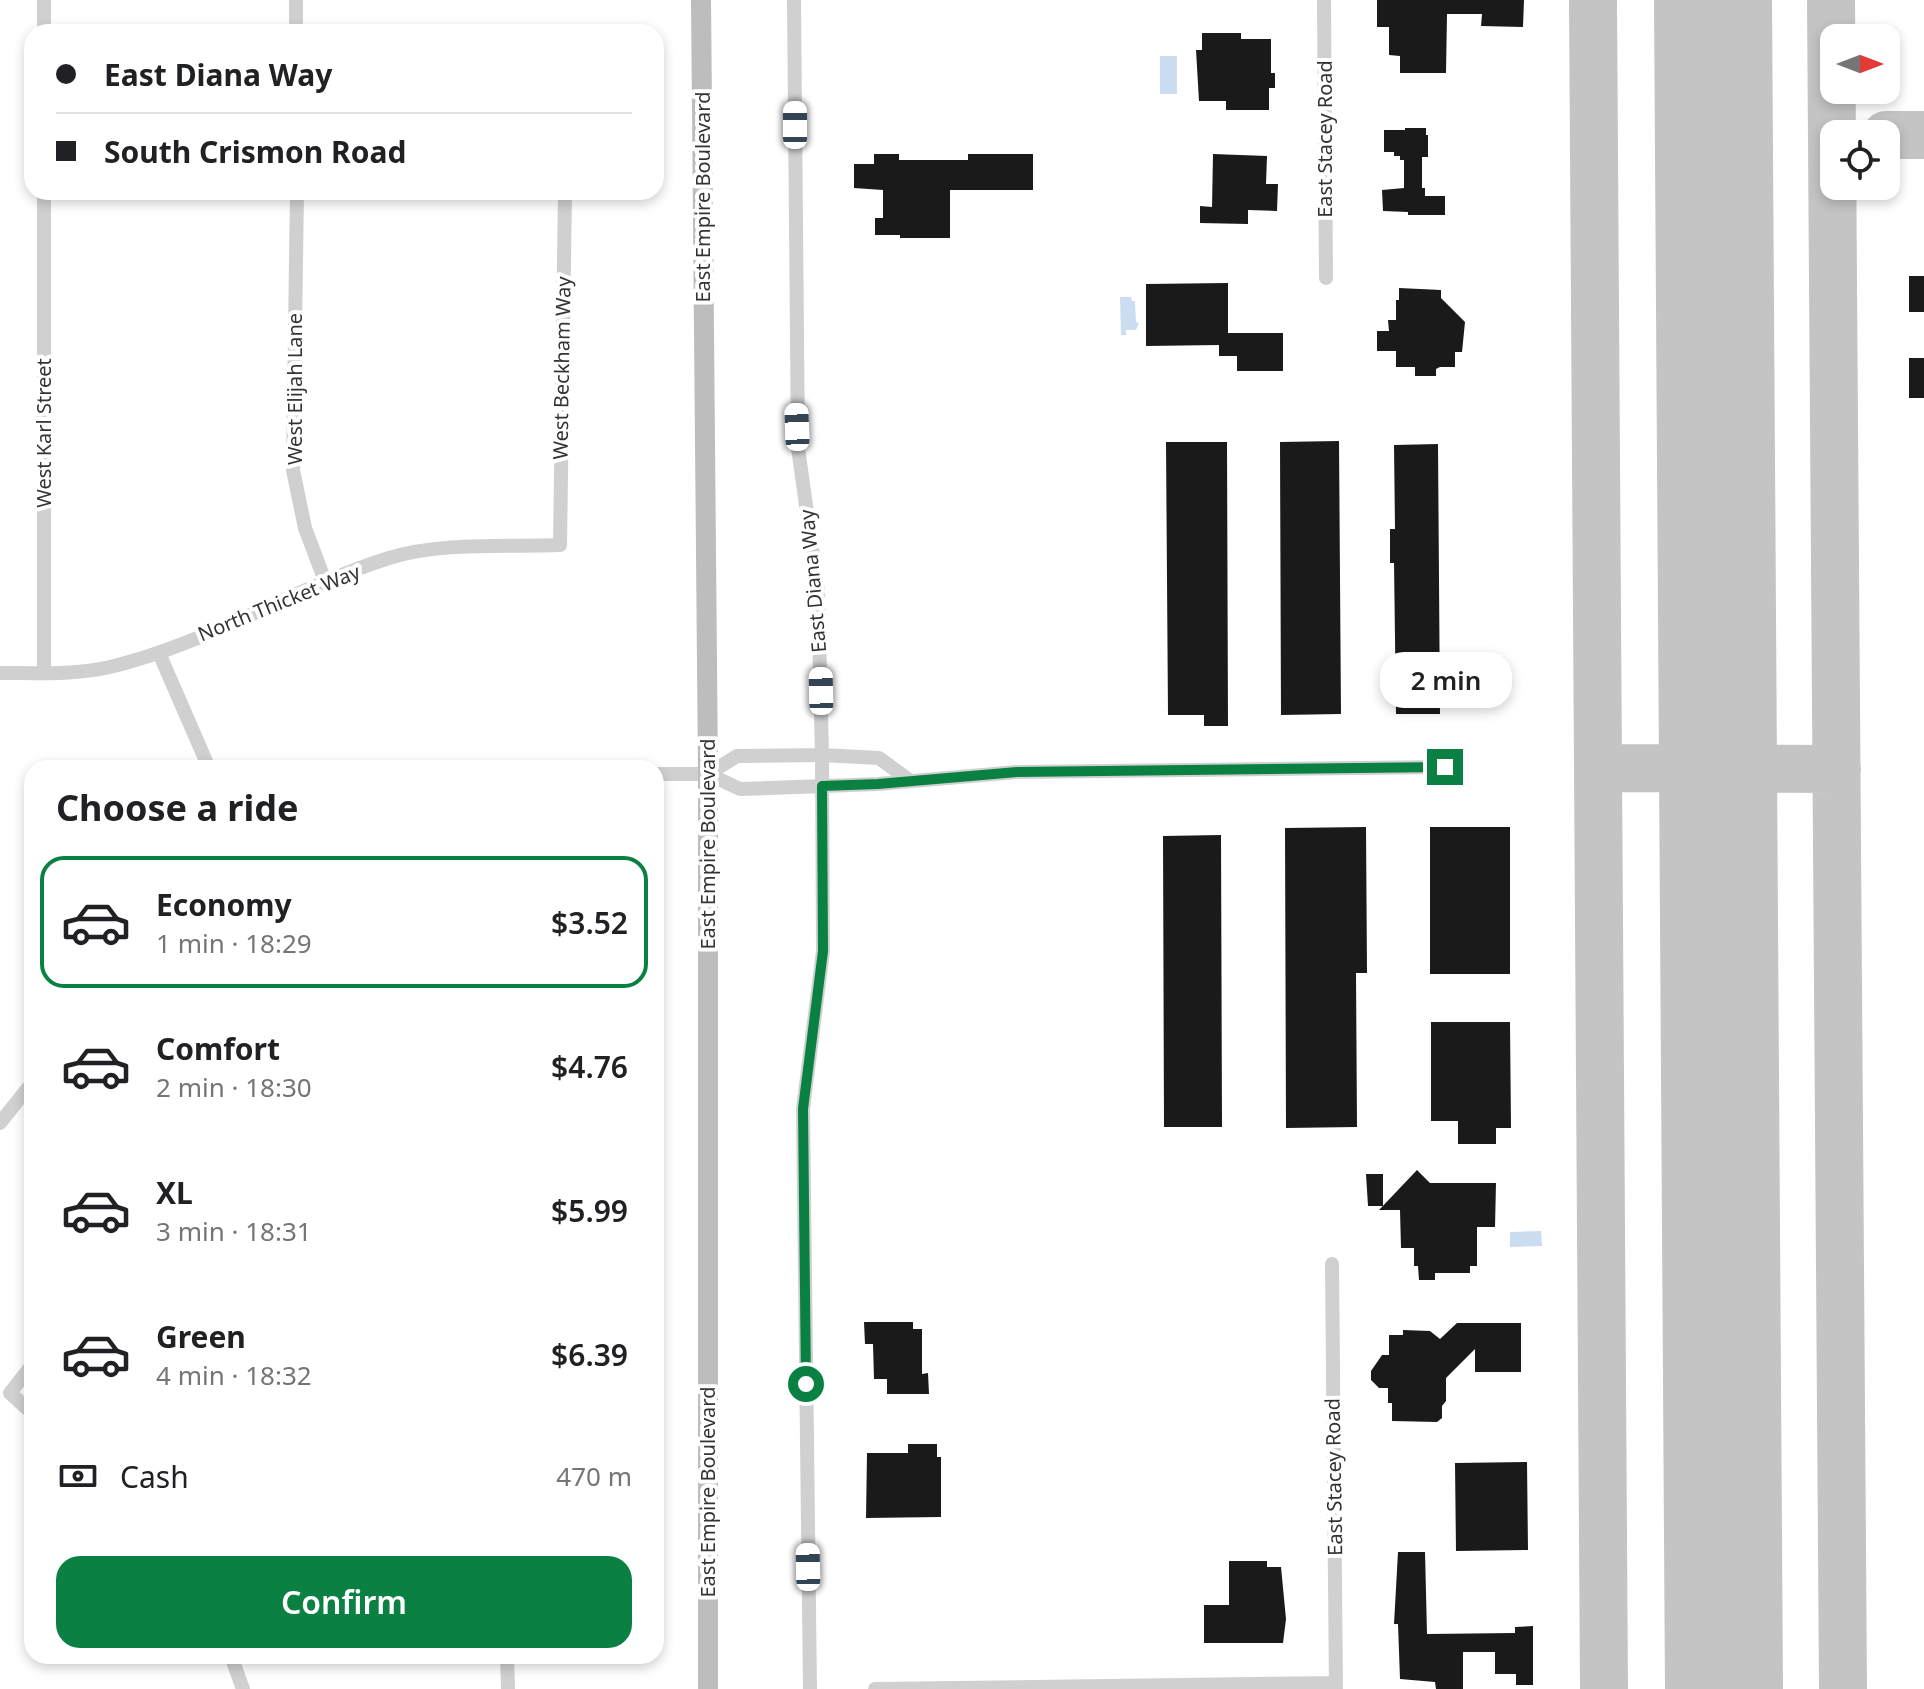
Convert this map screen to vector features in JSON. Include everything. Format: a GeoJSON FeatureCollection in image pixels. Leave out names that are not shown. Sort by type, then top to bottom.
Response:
{"type":"FeatureCollection","features":[{"type":"Feature","properties":{"kind":"street"},"geometry":{"type":"LineString","coordinates":[[44,0],[44,24]]}},
{"type":"Feature","properties":{"kind":"street"},"geometry":{"type":"LineString","coordinates":[[296,0],[296,24]]}},
{"type":"Feature","properties":{"kind":"street","name":"East Empire Boulevard"},"geometry":{"type":"LineString","coordinates":[[701,0],[708,774],[708,1689]]}},
{"type":"Feature","properties":{"kind":"street","name":"East Diana Way"},"geometry":{"type":"LineString","coordinates":[[794,0],[798,448],[819,604],[822,755],[823,951],[803,1109],[810,1689]]}},
{"type":"Feature","properties":{"kind":"street","name":"East Stacey Road"},"geometry":{"type":"LineString","coordinates":[[1324,0],[1326,278]]}},
{"type":"Feature","properties":{"kind":"street","name":"West Karl Street"},"geometry":{"type":"LineString","coordinates":[[44,200],[44,673]]}},
{"type":"Feature","properties":{"kind":"street","name":"West Elijah Lane"},"geometry":{"type":"LineString","coordinates":[[297,200],[293,470],[305,528],[325,581]]}},
{"type":"Feature","properties":{"kind":"street","name":"West Beckham Way"},"geometry":{"type":"LineString","coordinates":[[560,545],[565,200]]}},
{"type":"Feature","properties":{"kind":"street","name":"North Thicket Way"},"geometry":{"type":"LineString","coordinates":[[0,673],[107,668],[159,653],[325,581],[392,557],[447,549],[560,545]]}},
{"type":"Feature","properties":{"kind":"street"},"geometry":{"type":"LineString","coordinates":[[159,653],[206,760]]}},
{"type":"Feature","properties":{"kind":"street"},"geometry":{"type":"LineString","coordinates":[[708,774],[737,756],[822,755],[879,758],[909,780]]}},
{"type":"Feature","properties":{"kind":"street"},"geometry":{"type":"LineString","coordinates":[[664,774],[708,774],[740,789],[878,784],[1017,772],[1445,767]]}},
{"type":"Feature","properties":{"kind":"street"},"geometry":{"type":"LineString","coordinates":[[0,1123],[24,1093]]}},
{"type":"Feature","properties":{"kind":"street","name":"East Stacey Road"},"geometry":{"type":"LineString","coordinates":[[1332,1264],[1336,1686]]}},
{"type":"Feature","properties":{"kind":"street"},"geometry":{"type":"LineString","coordinates":[[24,1375],[10,1393],[24,1406]]}},
{"type":"Feature","properties":{"kind":"street"},"geometry":{"type":"LineString","coordinates":[[234,1664],[243,1689]]}},
{"type":"Feature","properties":{"kind":"street"},"geometry":{"type":"LineString","coordinates":[[507,1664],[508,1689]]}},
{"type":"Feature","properties":{"kind":"street"},"geometry":{"type":"LineString","coordinates":[[875,1689],[1336,1686]]}},
{"type":"Feature","properties":{"kind":"water"},"geometry":{"type":"Polygon","coordinates":[[[1160,56],[1177,56],[1177,94],[1160,94],[1160,56]]]}},
{"type":"Feature","properties":{"kind":"water"},"geometry":{"type":"Polygon","coordinates":[[[1120,297],[1131,297],[1135,301],[1136,322],[1139,323],[1136,330],[1126,330],[1126,335],[1121,335],[1120,297]]]}},
{"type":"Feature","properties":{"kind":"water"},"geometry":{"type":"Polygon","coordinates":[[[1541,1231],[1542,1246],[1510,1247],[1510,1232],[1541,1231]]]}},
{"type":"Feature","properties":{"kind":"building"},"geometry":{"type":"Polygon","coordinates":[[[1377,0],[1524,0],[1523,27],[1481,26],[1482,14],[1447,14],[1446,73],[1400,73],[1400,56],[1389,55],[1389,27],[1377,27],[1377,0]]]}},
{"type":"Feature","properties":{"kind":"building"},"geometry":{"type":"Polygon","coordinates":[[[1202,33],[1241,33],[1241,39],[1271,39],[1271,73],[1275,73],[1275,88],[1269,88],[1269,110],[1226,110],[1226,101],[1199,101],[1196,50],[1202,50],[1202,33]]]}},
{"type":"Feature","properties":{"kind":"building"},"geometry":{"type":"Polygon","coordinates":[[[1426,128],[1428,157],[1422,157],[1422,188],[1425,188],[1425,196],[1445,196],[1445,215],[1383,211],[1382,190],[1404,188],[1404,160],[1394,156],[1394,152],[1384,152],[1384,130],[1426,128]]]}},
{"type":"Feature","properties":{"kind":"building"},"geometry":{"type":"Polygon","coordinates":[[[874,154],[899,154],[899,160],[968,160],[968,154],[1033,154],[1033,190],[950,190],[950,238],[875,235],[875,218],[883,218],[883,190],[854,188],[854,164],[874,164],[874,154]]]}},
{"type":"Feature","properties":{"kind":"building"},"geometry":{"type":"Polygon","coordinates":[[[1213,154],[1267,156],[1266,184],[1278,184],[1277,211],[1248,210],[1248,224],[1200,223],[1200,206],[1212,207],[1213,154]]]}},
{"type":"Feature","properties":{"kind":"building"},"geometry":{"type":"Polygon","coordinates":[[[1909,276],[1924,276],[1924,312],[1909,312],[1909,276]]]}},
{"type":"Feature","properties":{"kind":"building"},"geometry":{"type":"Polygon","coordinates":[[[1228,283],[1228,333],[1283,333],[1283,371],[1237,371],[1237,356],[1219,356],[1219,345],[1146,346],[1146,284],[1228,283]]]}},
{"type":"Feature","properties":{"kind":"building"},"geometry":{"type":"Polygon","coordinates":[[[1399,288],[1441,290],[1441,298],[1465,322],[1462,352],[1455,352],[1455,367],[1440,367],[1436,369],[1436,376],[1415,376],[1415,367],[1396,367],[1396,351],[1377,351],[1377,331],[1389,331],[1388,320],[1396,320],[1399,288]]]}},
{"type":"Feature","properties":{"kind":"building"},"geometry":{"type":"Polygon","coordinates":[[[1909,358],[1924,358],[1924,398],[1909,398],[1909,358]]]}},
{"type":"Feature","properties":{"kind":"building"},"geometry":{"type":"Polygon","coordinates":[[[1339,441],[1341,714],[1281,715],[1280,442],[1339,441]]]}},
{"type":"Feature","properties":{"kind":"building"},"geometry":{"type":"Polygon","coordinates":[[[1166,442],[1227,442],[1228,726],[1204,726],[1204,715],[1168,715],[1166,442]]]}},
{"type":"Feature","properties":{"kind":"building"},"geometry":{"type":"Polygon","coordinates":[[[1438,444],[1440,714],[1396,714],[1394,563],[1390,563],[1390,529],[1395,529],[1394,445],[1438,444]]]}},
{"type":"Feature","properties":{"kind":"building"},"geometry":{"type":"Polygon","coordinates":[[[1366,827],[1367,973],[1356,973],[1357,1127],[1286,1128],[1285,828],[1366,827]]]}},
{"type":"Feature","properties":{"kind":"building"},"geometry":{"type":"Polygon","coordinates":[[[1430,827],[1510,827],[1510,974],[1430,974],[1430,827]]]}},
{"type":"Feature","properties":{"kind":"building"},"geometry":{"type":"Polygon","coordinates":[[[1221,835],[1222,1127],[1164,1127],[1163,836],[1221,835]]]}},
{"type":"Feature","properties":{"kind":"building"},"geometry":{"type":"Polygon","coordinates":[[[1431,1022],[1510,1022],[1511,1128],[1496,1128],[1496,1144],[1458,1144],[1458,1121],[1431,1121],[1431,1022]]]}},
{"type":"Feature","properties":{"kind":"building"},"geometry":{"type":"Polygon","coordinates":[[[1417,1170],[1430,1183],[1496,1183],[1495,1227],[1477,1227],[1477,1266],[1470,1266],[1470,1273],[1435,1273],[1435,1280],[1419,1280],[1418,1266],[1414,1266],[1414,1248],[1401,1248],[1400,1210],[1379,1210],[1417,1170]]]}},
{"type":"Feature","properties":{"kind":"building"},"geometry":{"type":"Polygon","coordinates":[[[1366,1174],[1383,1174],[1383,1206],[1368,1206],[1366,1174]]]}},
{"type":"Feature","properties":{"kind":"building"},"geometry":{"type":"Polygon","coordinates":[[[864,1322],[913,1322],[913,1329],[922,1329],[922,1374],[928,1373],[929,1394],[887,1394],[887,1379],[874,1379],[873,1344],[865,1344],[864,1322]]]}},
{"type":"Feature","properties":{"kind":"building"},"geometry":{"type":"Polygon","coordinates":[[[1457,1323],[1521,1323],[1521,1372],[1475,1372],[1475,1349],[1446,1378],[1442,1418],[1437,1422],[1392,1421],[1388,1388],[1379,1388],[1371,1380],[1371,1371],[1382,1355],[1389,1355],[1389,1335],[1403,1335],[1403,1330],[1430,1331],[1440,1339],[1457,1323]]]}},
{"type":"Feature","properties":{"kind":"building"},"geometry":{"type":"Polygon","coordinates":[[[908,1444],[937,1444],[937,1457],[941,1457],[941,1517],[866,1518],[867,1453],[908,1453],[908,1444]]]}},
{"type":"Feature","properties":{"kind":"building"},"geometry":{"type":"Polygon","coordinates":[[[1527,1462],[1528,1550],[1456,1551],[1455,1463],[1527,1462]]]}},
{"type":"Feature","properties":{"kind":"building"},"geometry":{"type":"Polygon","coordinates":[[[1398,1552],[1425,1552],[1427,1634],[1515,1633],[1515,1627],[1533,1626],[1533,1685],[1516,1685],[1516,1674],[1495,1674],[1495,1652],[1463,1652],[1463,1689],[1436,1689],[1435,1682],[1400,1679],[1398,1624],[1394,1624],[1398,1552]]]}},
{"type":"Feature","properties":{"kind":"building"},"geometry":{"type":"Polygon","coordinates":[[[1229,1561],[1267,1561],[1267,1567],[1281,1567],[1286,1619],[1283,1643],[1204,1643],[1204,1605],[1229,1605],[1229,1561]]]}},
{"type":"Feature","properties":{"kind":"taxiway"},"geometry":{"type":"LineString","coordinates":[[1593,0],[1604,1689]]}},
{"type":"Feature","properties":{"kind":"taxiway"},"geometry":{"type":"LineString","coordinates":[[1831,0],[1843,1689]]}},
{"type":"Feature","properties":{"kind":"taxiway"},"geometry":{"type":"LineString","coordinates":[[1900,135],[1924,135]]}},
{"type":"Feature","properties":{"kind":"taxiway"},"geometry":{"type":"LineString","coordinates":[[1598,768],[1837,769]]}},
{"type":"Feature","properties":{"kind":"runway"},"geometry":{"type":"LineString","coordinates":[[1713,0],[1724,1689]]}},
{"type":"Feature","properties":{"kind":"route"},"geometry":{"type":"LineString","coordinates":[[806,1384],[803,1109],[823,951],[822,786],[1017,772],[1445,767]]}}]}
